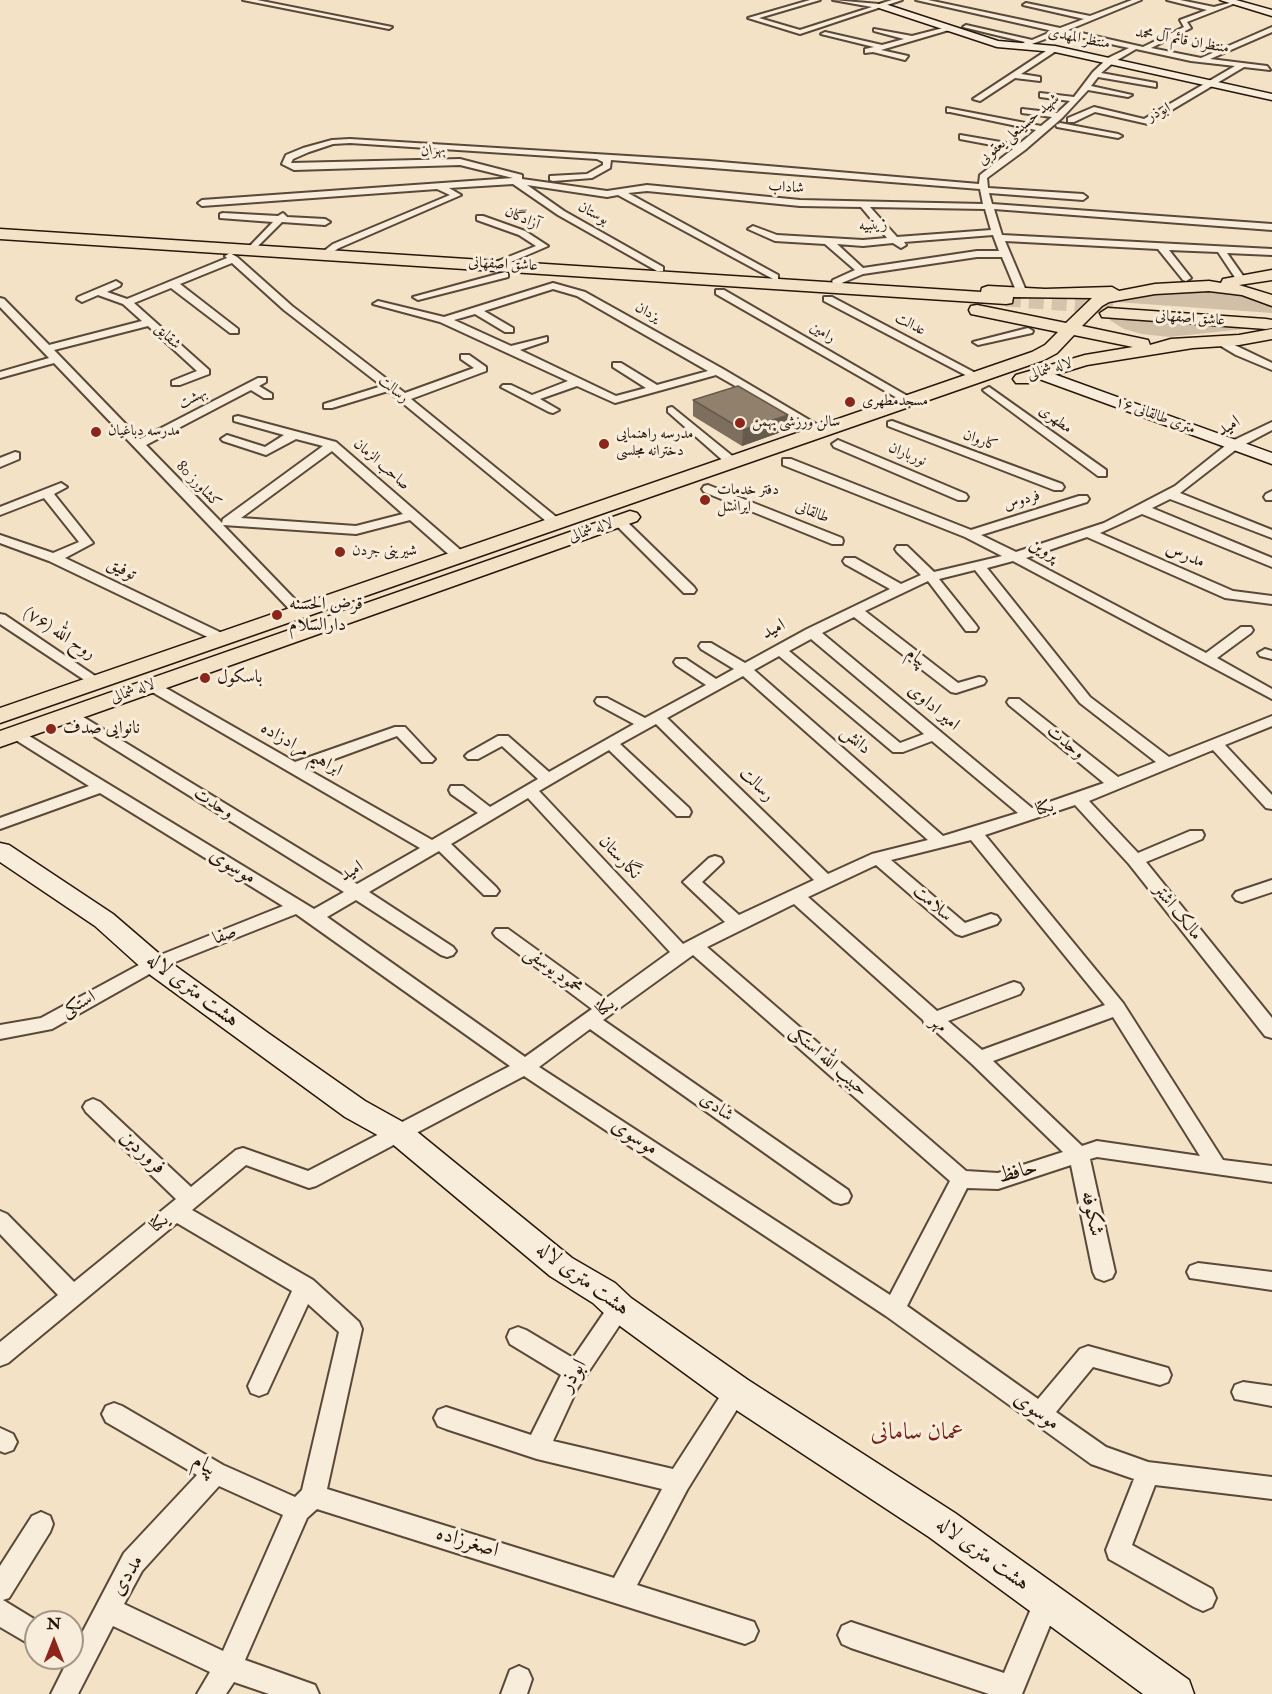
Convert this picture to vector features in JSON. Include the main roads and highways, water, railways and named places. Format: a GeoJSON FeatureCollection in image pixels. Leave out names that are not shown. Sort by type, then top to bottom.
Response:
{"type":"FeatureCollection","features":[{"type":"Feature","properties":{"kind":"main road","name":"عاشق اصفهانی"},"geometry":{"type":"LineString","coordinates":[[0,234],[325,254],[409,263],[1001,305]]}},
{"type":"Feature","properties":{"kind":"main road","name":"عاشق اصفهانی"},"geometry":{"type":"LineString","coordinates":[[0,242],[232,257],[409,263]]}},
{"type":"Feature","properties":{"kind":"main road"},"geometry":{"type":"LineString","coordinates":[[409,263],[503,269],[720,292],[828,299],[1001,305],[1022,292],[1080,294],[1209,286],[1239,284],[1272,276]]}},
{"type":"Feature","properties":{"kind":"main road"},"geometry":{"type":"LineString","coordinates":[[503,269],[660,269],[775,277],[837,282],[1001,305],[1072,342],[1095,346],[1101,351],[1100,358]]}},
{"type":"Feature","properties":{"kind":"main road"},"geometry":{"type":"LineString","coordinates":[[1239,284],[1272,294]]}},
{"type":"Feature","properties":{"kind":"main road"},"geometry":{"type":"LineString","coordinates":[[1239,284],[1272,301]]}},
{"type":"Feature","properties":{"kind":"main road"},"geometry":{"type":"LineString","coordinates":[[1155,289],[1105,298],[1096,302],[1103,309],[1092,315],[1117,333],[1162,344]]}},
{"type":"Feature","properties":{"kind":"main road"},"geometry":{"type":"LineString","coordinates":[[1001,305],[1028,331],[1037,344],[1031,367]]}},
{"type":"Feature","properties":{"kind":"main road","name":"عاشق اصفهانی"},"geometry":{"type":"LineString","coordinates":[[1103,309],[1271,329]]}},
{"type":"Feature","properties":{"kind":"main road","name":"لاله شمالی"},"geometry":{"type":"LineString","coordinates":[[1031,367],[1038,356],[1103,309]]}},
{"type":"Feature","properties":{"kind":"main road"},"geometry":{"type":"LineString","coordinates":[[1063,336],[1126,342],[1188,344],[1220,341],[1271,329]]}},
{"type":"Feature","properties":{"kind":"main road","name":"لاله شمالی"},"geometry":{"type":"LineString","coordinates":[[0,716],[732,462],[892,424],[983,384],[1031,367],[1188,344]]}},
{"type":"Feature","properties":{"kind":"main road","name":"لاله شمالی"},"geometry":{"type":"LineString","coordinates":[[8,736],[787,462],[830,437],[910,401],[983,384]]}},
{"type":"Feature","properties":{"kind":"main road"},"geometry":{"type":"LineString","coordinates":[[662,486],[680,499]]}},
{"type":"Feature","properties":{"kind":"tunnel"},"geometry":{"type":"LineString","coordinates":[[1006,299],[1113,307]]}},
{"type":"Feature","properties":{"kind":"place","name":"مسجدمطهری"},"geometry":{"type":"Point","coordinates":[850,402]}},
{"type":"Feature","properties":{"kind":"place","name":"سالن ورزشی بهمن"},"geometry":{"type":"Point","coordinates":[740,423]}},
{"type":"Feature","properties":{"kind":"place","name":"مدرسه دباغیان"},"geometry":{"type":"Point","coordinates":[96,432]}},
{"type":"Feature","properties":{"kind":"place","name":"مدرسه راهنمایی دخترانه مجلسی"},"geometry":{"type":"Point","coordinates":[604,444]}},
{"type":"Feature","properties":{"kind":"place","name":"دفتر خدمات ایرانسل"},"geometry":{"type":"Point","coordinates":[705,500]}},
{"type":"Feature","properties":{"kind":"place","name":"شیرینی جردن"},"geometry":{"type":"Point","coordinates":[340,552]}},
{"type":"Feature","properties":{"kind":"place","name":"قرض الحسنه دارالسلام"},"geometry":{"type":"Point","coordinates":[277,615]}},
{"type":"Feature","properties":{"kind":"place","name":"باسکول"},"geometry":{"type":"Point","coordinates":[205,678]}},
{"type":"Feature","properties":{"kind":"place","name":"نانوایی صدف"},"geometry":{"type":"Point","coordinates":[51,729]}},
{"type":"Feature","properties":{"kind":"district","name":"عمان سامانی"},"geometry":{"type":"Point","coordinates":[917,1434]}}]}
